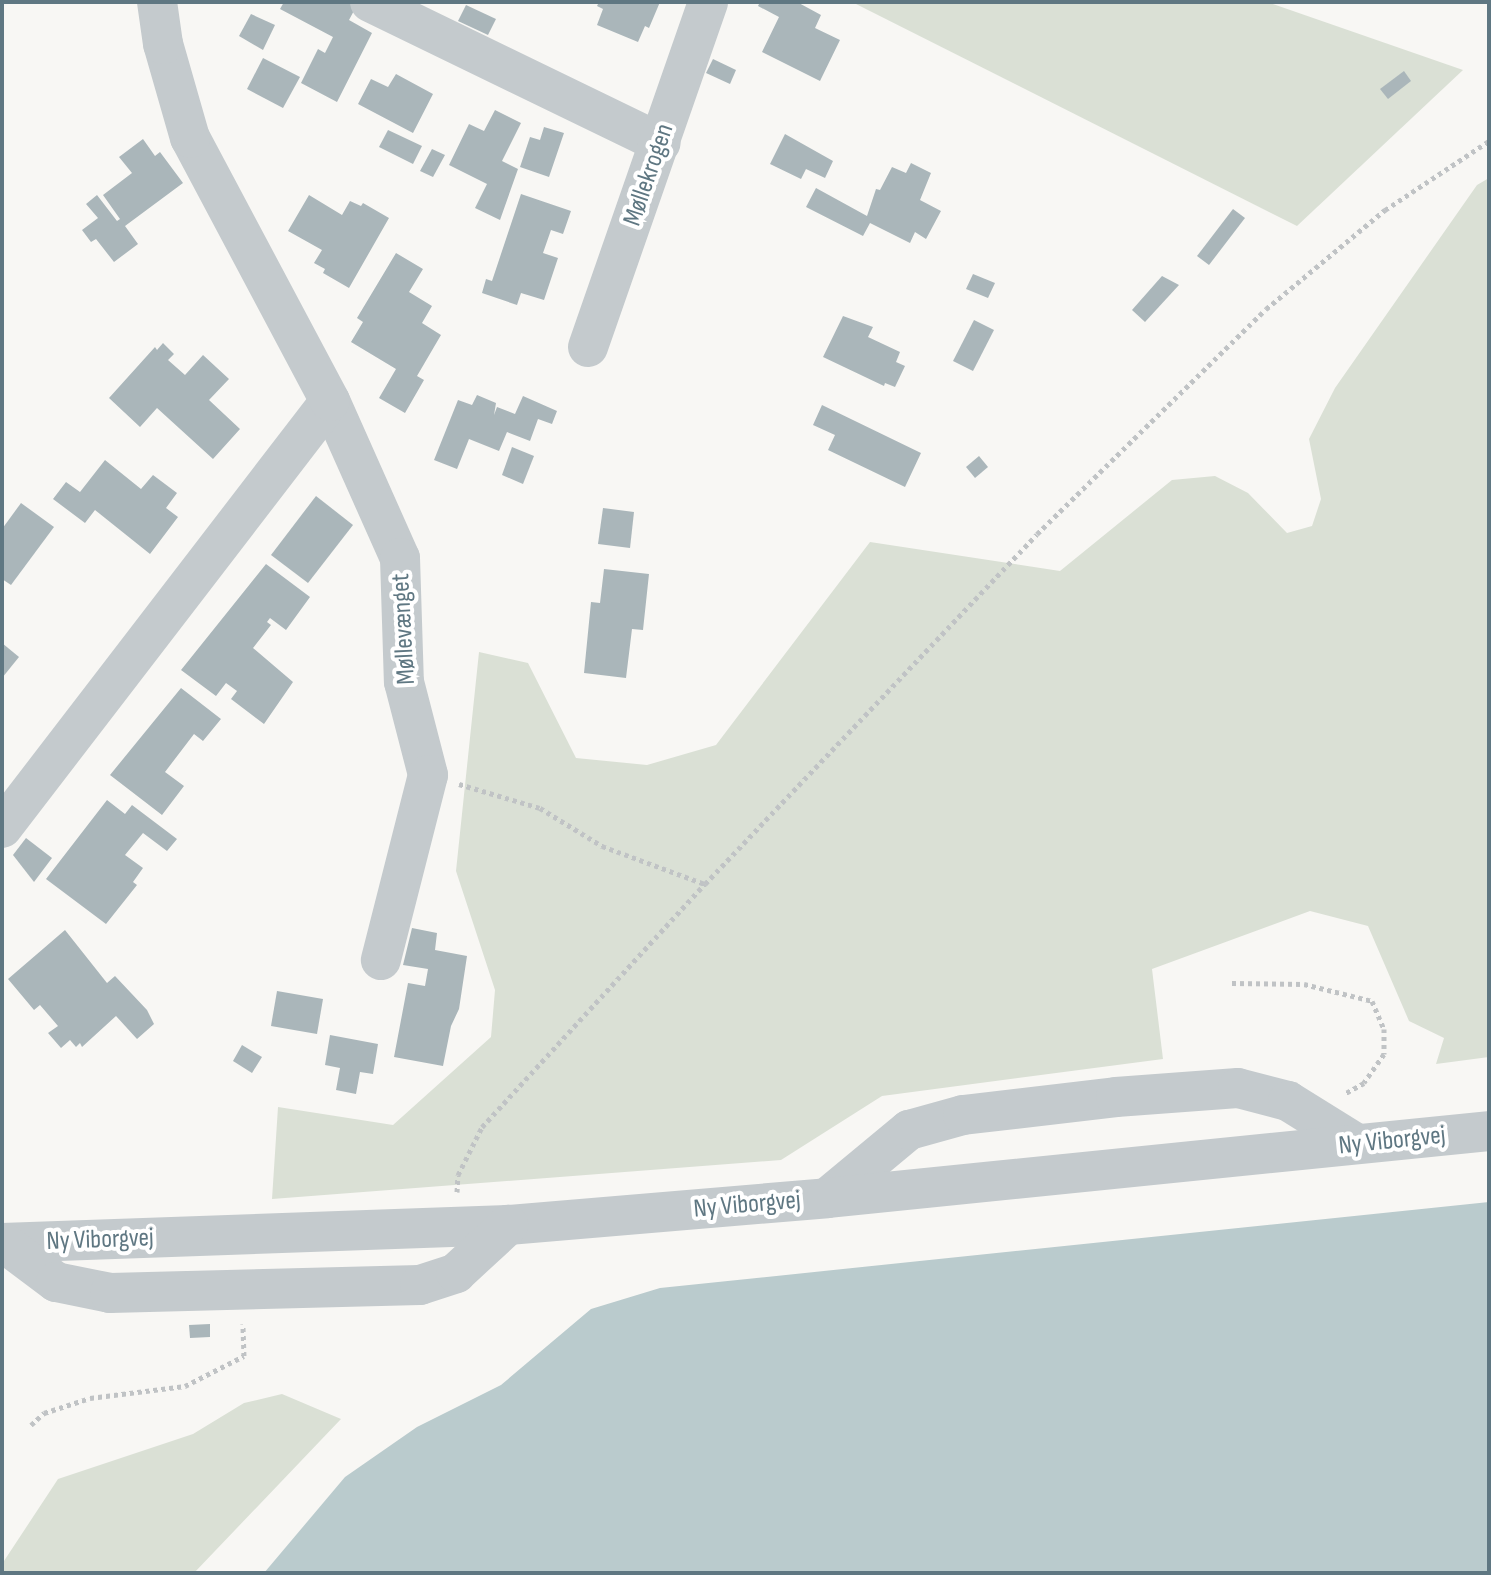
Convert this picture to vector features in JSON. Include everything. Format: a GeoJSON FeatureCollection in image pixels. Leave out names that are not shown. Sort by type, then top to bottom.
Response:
{"type":"FeatureCollection","features":[{"type":"Feature","properties":{"kind":"street","name":"Møllevænget"},"geometry":{"type":"LineString","coordinates":[[157,2],[163,44],[190,138],[330,401],[400,558],[404,682],[428,775],[381,960]]}},
{"type":"Feature","properties":{"kind":"street"},"geometry":{"type":"LineString","coordinates":[[370,2],[661,143]]}},
{"type":"Feature","properties":{"kind":"street","name":"Møllekrogen"},"geometry":{"type":"LineString","coordinates":[[588,347],[708,2]]}},
{"type":"Feature","properties":{"kind":"street"},"geometry":{"type":"LineString","coordinates":[[2,828],[330,401]]}},
{"type":"Feature","properties":{"kind":"street"},"geometry":{"type":"LineString","coordinates":[[827,1198],[909,1130],[963,1115],[1238,1088],[1288,1101],[1357,1144]]}},
{"type":"Feature","properties":{"kind":"street","name":"Ny Viborgvej"},"geometry":{"type":"LineString","coordinates":[[3,1243],[508,1225],[827,1198],[1489,1131]]}},
{"type":"Feature","properties":{"kind":"street"},"geometry":{"type":"LineString","coordinates":[[3,1243],[56,1282],[96,1290],[241,1291],[420,1285],[456,1273],[508,1225]]}},
{"type":"Feature","properties":{"kind":"path"},"geometry":{"type":"LineString","coordinates":[[455,1227],[458,1175],[482,1127],[705,884],[1037,534],[1266,309],[1385,210],[1489,141]]}},
{"type":"Feature","properties":{"kind":"path"},"geometry":{"type":"LineString","coordinates":[[428,775],[540,808],[602,846],[705,884]]}},
{"type":"Feature","properties":{"kind":"path"},"geometry":{"type":"LineString","coordinates":[[1232,983],[1304,984],[1372,1001],[1384,1029],[1384,1054],[1364,1083],[1308,1113]]}},
{"type":"Feature","properties":{"kind":"path"},"geometry":{"type":"LineString","coordinates":[[31,1425],[44,1413],[90,1398],[185,1386],[244,1356],[241,1291]]}},
{"type":"Feature","properties":{"kind":"shaded area"},"geometry":{"type":"Polygon","coordinates":[[[852,2],[1267,2],[1463,70],[1297,226],[852,2]]]}},
{"type":"Feature","properties":{"kind":"shaded area"},"geometry":{"type":"Polygon","coordinates":[[[1489,178],[1489,1057],[1436,1064],[1444,1038],[1409,1021],[1368,926],[1310,911],[1152,969],[1163,1059],[882,1096],[781,1160],[272,1199],[278,1107],[393,1125],[491,1037],[495,990],[456,871],[479,652],[528,663],[576,758],[647,765],[716,745],[870,542],[1060,571],[1172,480],[1215,476],[1248,493],[1287,533],[1312,526],[1321,499],[1309,439],[1335,388],[1477,185],[1489,178]]]}},
{"type":"Feature","properties":{"kind":"shaded area"},"geometry":{"type":"Polygon","coordinates":[[[1489,1202],[1489,1573],[264,1573],[345,1477],[417,1427],[501,1385],[591,1309],[660,1288],[1489,1202]]]}},
{"type":"Feature","properties":{"kind":"shaded area"},"geometry":{"type":"Polygon","coordinates":[[[282,1394],[341,1419],[194,1573],[2,1573],[2,1564],[58,1479],[193,1434],[244,1403],[282,1394]]]}},
{"type":"Feature","properties":{"kind":"building"},"geometry":{"type":"Polygon","coordinates":[[[284,2],[350,2],[357,5],[349,20],[372,33],[337,102],[301,83],[318,49],[325,53],[333,37],[280,9],[284,2]]]}},
{"type":"Feature","properties":{"kind":"building"},"geometry":{"type":"Polygon","coordinates":[[[599,2],[660,2],[649,28],[645,26],[638,42],[597,25],[603,9],[597,6],[599,2]]]}},
{"type":"Feature","properties":{"kind":"building"},"geometry":{"type":"Polygon","coordinates":[[[760,2],[797,2],[821,15],[815,28],[840,40],[820,81],[762,52],[779,17],[758,6],[760,2]]]}},
{"type":"Feature","properties":{"kind":"building"},"geometry":{"type":"Polygon","coordinates":[[[466,5],[496,19],[488,35],[458,21],[466,5]]]}},
{"type":"Feature","properties":{"kind":"building"},"geometry":{"type":"Polygon","coordinates":[[[251,14],[275,25],[263,50],[239,36],[251,14]]]}},
{"type":"Feature","properties":{"kind":"building"},"geometry":{"type":"Polygon","coordinates":[[[263,58],[300,77],[283,108],[247,89],[263,58]]]}},
{"type":"Feature","properties":{"kind":"building"},"geometry":{"type":"Polygon","coordinates":[[[713,59],[736,70],[730,84],[706,73],[713,59]]]}},
{"type":"Feature","properties":{"kind":"building"},"geometry":{"type":"Polygon","coordinates":[[[1404,71],[1411,81],[1388,99],[1380,89],[1404,71]]]}},
{"type":"Feature","properties":{"kind":"building"},"geometry":{"type":"Polygon","coordinates":[[[396,74],[433,94],[413,133],[358,104],[371,79],[388,87],[396,74]]]}},
{"type":"Feature","properties":{"kind":"building"},"geometry":{"type":"Polygon","coordinates":[[[495,110],[521,123],[502,161],[518,169],[500,220],[475,208],[487,184],[449,165],[469,124],[484,131],[495,110]]]}},
{"type":"Feature","properties":{"kind":"building"},"geometry":{"type":"Polygon","coordinates":[[[544,127],[564,133],[549,177],[520,167],[530,137],[540,140],[544,127]]]}},
{"type":"Feature","properties":{"kind":"building"},"geometry":{"type":"Polygon","coordinates":[[[388,130],[422,146],[413,164],[379,147],[388,130]]]}},
{"type":"Feature","properties":{"kind":"building"},"geometry":{"type":"Polygon","coordinates":[[[785,134],[833,161],[825,178],[806,169],[801,179],[770,164],[785,134]]]}},
{"type":"Feature","properties":{"kind":"building"},"geometry":{"type":"Polygon","coordinates":[[[143,139],[155,156],[160,152],[183,183],[125,226],[138,244],[114,262],[96,239],[91,242],[82,230],[98,218],[86,204],[97,195],[117,221],[120,219],[103,195],[132,173],[119,157],[143,139]]]}},
{"type":"Feature","properties":{"kind":"building"},"geometry":{"type":"Polygon","coordinates":[[[432,149],[445,155],[433,177],[420,171],[432,149]]]}},
{"type":"Feature","properties":{"kind":"building"},"geometry":{"type":"Polygon","coordinates":[[[911,163],[931,173],[920,200],[941,211],[926,239],[915,232],[910,243],[870,223],[863,236],[806,207],[816,188],[867,216],[876,189],[880,190],[892,167],[906,173],[911,163]]]}},
{"type":"Feature","properties":{"kind":"building"},"geometry":{"type":"Polygon","coordinates":[[[521,194],[571,211],[563,234],[551,230],[543,253],[558,258],[544,300],[521,293],[517,305],[482,293],[486,279],[492,281],[521,194]]]}},
{"type":"Feature","properties":{"kind":"building"},"geometry":{"type":"Polygon","coordinates":[[[309,195],[342,215],[350,201],[361,206],[363,203],[389,218],[349,288],[323,273],[325,269],[314,263],[322,250],[288,231],[309,195]]]}},
{"type":"Feature","properties":{"kind":"building"},"geometry":{"type":"Polygon","coordinates":[[[1233,209],[1245,218],[1209,265],[1197,256],[1233,209]]]}},
{"type":"Feature","properties":{"kind":"building"},"geometry":{"type":"Polygon","coordinates":[[[396,253],[423,269],[409,292],[432,306],[422,323],[441,335],[417,376],[424,380],[405,413],[379,398],[396,369],[351,342],[363,322],[357,318],[396,253]]]}},
{"type":"Feature","properties":{"kind":"building"},"geometry":{"type":"Polygon","coordinates":[[[973,274],[995,283],[988,298],[966,289],[973,274]]]}},
{"type":"Feature","properties":{"kind":"building"},"geometry":{"type":"Polygon","coordinates":[[[1162,276],[1179,285],[1145,322],[1132,310],[1162,276]]]}},
{"type":"Feature","properties":{"kind":"building"},"geometry":{"type":"Polygon","coordinates":[[[843,316],[873,327],[868,337],[900,352],[896,362],[905,366],[895,387],[885,383],[884,386],[823,357],[843,316]]]}},
{"type":"Feature","properties":{"kind":"building"},"geometry":{"type":"Polygon","coordinates":[[[974,320],[994,330],[973,371],[953,361],[974,320]]]}},
{"type":"Feature","properties":{"kind":"building"},"geometry":{"type":"Polygon","coordinates":[[[163,343],[174,354],[168,360],[185,375],[203,355],[229,379],[209,400],[240,429],[213,459],[157,408],[140,427],[109,398],[155,347],[157,350],[163,343]]]}},
{"type":"Feature","properties":{"kind":"building"},"geometry":{"type":"Polygon","coordinates":[[[477,395],[496,403],[494,415],[497,407],[515,414],[523,396],[557,411],[552,424],[538,419],[530,441],[507,432],[499,451],[469,439],[457,469],[434,460],[458,400],[472,405],[477,395]]]}},
{"type":"Feature","properties":{"kind":"building"},"geometry":{"type":"Polygon","coordinates":[[[822,405],[921,453],[905,487],[828,450],[835,435],[813,425],[822,405]]]}},
{"type":"Feature","properties":{"kind":"building"},"geometry":{"type":"Polygon","coordinates":[[[512,447],[534,456],[523,484],[502,475],[512,447]]]}},
{"type":"Feature","properties":{"kind":"building"},"geometry":{"type":"Polygon","coordinates":[[[979,456],[988,467],[975,478],[966,467],[979,456]]]}},
{"type":"Feature","properties":{"kind":"building"},"geometry":{"type":"Polygon","coordinates":[[[105,460],[141,489],[153,475],[177,493],[166,508],[178,517],[150,554],[95,510],[85,523],[53,499],[66,482],[80,492],[105,460]]]}},
{"type":"Feature","properties":{"kind":"building"},"geometry":{"type":"Polygon","coordinates":[[[316,496],[353,525],[308,583],[271,555],[316,496]]]}},
{"type":"Feature","properties":{"kind":"building"},"geometry":{"type":"Polygon","coordinates":[[[21,503],[54,527],[11,585],[2,579],[2,529],[21,503]]]}},
{"type":"Feature","properties":{"kind":"building"},"geometry":{"type":"Polygon","coordinates":[[[603,508],[634,512],[630,548],[598,544],[603,508]]]}},
{"type":"Feature","properties":{"kind":"building"},"geometry":{"type":"Polygon","coordinates":[[[266,564],[310,597],[286,630],[270,618],[267,622],[271,625],[253,648],[293,682],[264,724],[231,699],[237,691],[226,683],[216,696],[181,670],[266,564]]]}},
{"type":"Feature","properties":{"kind":"building"},"geometry":{"type":"Polygon","coordinates":[[[604,569],[649,574],[643,630],[632,629],[626,678],[584,673],[591,602],[600,603],[604,569]]]}},
{"type":"Feature","properties":{"kind":"building"},"geometry":{"type":"Polygon","coordinates":[[[2,643],[19,657],[2,678],[2,643]]]}},
{"type":"Feature","properties":{"kind":"building"},"geometry":{"type":"Polygon","coordinates":[[[181,688],[221,719],[203,741],[194,734],[165,772],[184,786],[162,815],[110,775],[181,688]]]}},
{"type":"Feature","properties":{"kind":"building"},"geometry":{"type":"Polygon","coordinates":[[[107,800],[125,814],[132,805],[177,839],[167,851],[143,833],[125,855],[143,868],[133,882],[137,885],[106,924],[46,879],[107,800]]]}},
{"type":"Feature","properties":{"kind":"building"},"geometry":{"type":"Polygon","coordinates":[[[26,838],[52,858],[34,882],[13,855],[26,838]]]}},
{"type":"Feature","properties":{"kind":"building"},"geometry":{"type":"Polygon","coordinates":[[[412,928],[437,933],[435,950],[467,956],[459,1009],[451,1026],[443,1066],[394,1057],[408,983],[425,986],[428,969],[403,965],[412,928]]]}},
{"type":"Feature","properties":{"kind":"building"},"geometry":{"type":"Polygon","coordinates":[[[65,930],[107,983],[115,976],[147,1010],[154,1024],[137,1039],[116,1016],[82,1047],[80,1043],[76,1047],[70,1040],[61,1048],[48,1033],[58,1026],[40,1005],[34,1010],[8,979],[65,930]]]}},
{"type":"Feature","properties":{"kind":"building"},"geometry":{"type":"Polygon","coordinates":[[[277,991],[323,999],[317,1034],[271,1026],[277,991]]]}},
{"type":"Feature","properties":{"kind":"building"},"geometry":{"type":"Polygon","coordinates":[[[330,1035],[378,1044],[373,1074],[360,1072],[356,1094],[336,1090],[340,1068],[325,1065],[330,1035]]]}},
{"type":"Feature","properties":{"kind":"building"},"geometry":{"type":"Polygon","coordinates":[[[242,1045],[262,1057],[252,1073],[233,1061],[242,1045]]]}},
{"type":"Feature","properties":{"kind":"building"},"geometry":{"type":"Polygon","coordinates":[[[210,1324],[210,1337],[190,1338],[189,1325],[210,1324]]]}}]}
